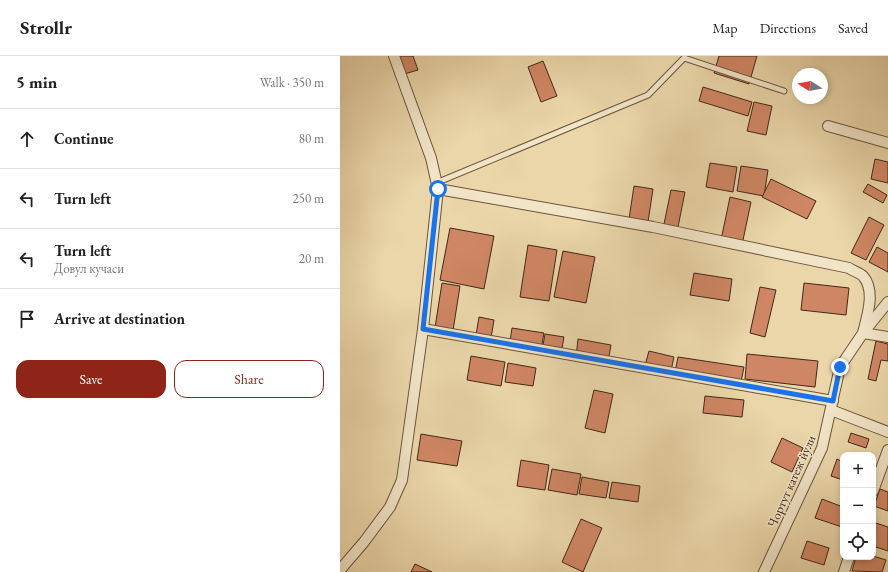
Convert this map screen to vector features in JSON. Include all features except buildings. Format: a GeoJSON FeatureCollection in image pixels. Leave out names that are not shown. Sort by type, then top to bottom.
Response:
{"type":"FeatureCollection","features":[{"type":"Feature","properties":{"kind":"street"},"geometry":{"type":"LineString","coordinates":[[342,570],[390,507],[402,480],[423,329],[437,186],[431,158],[394,56]]}},
{"type":"Feature","properties":{"kind":"street"},"geometry":{"type":"LineString","coordinates":[[828,126],[888,143]]}},
{"type":"Feature","properties":{"kind":"street"},"geometry":{"type":"LineString","coordinates":[[437,186],[653,227],[849,268],[862,275],[869,287],[869,309],[863,333],[888,337]]}},
{"type":"Feature","properties":{"kind":"street","name":"Чортут катеж йули"},"geometry":{"type":"LineString","coordinates":[[764,572],[822,448],[840,367],[863,333],[888,302]]}},
{"type":"Feature","properties":{"kind":"street"},"geometry":{"type":"LineString","coordinates":[[423,329],[832,406],[888,432]]}},
{"type":"Feature","properties":{"kind":"street"},"geometry":{"type":"LineString","coordinates":[[874,488],[888,450]]}},
{"type":"Feature","properties":{"kind":"street"},"geometry":{"type":"LineString","coordinates":[[844,572],[848,560]]}},
{"type":"Feature","properties":{"kind":"lane"},"geometry":{"type":"LineString","coordinates":[[437,186],[648,95],[684,58],[784,91]]}},
{"type":"Feature","properties":{"kind":"route"},"geometry":{"type":"LineString","coordinates":[[438,189],[423,329],[833,401],[840,367]]}}]}
